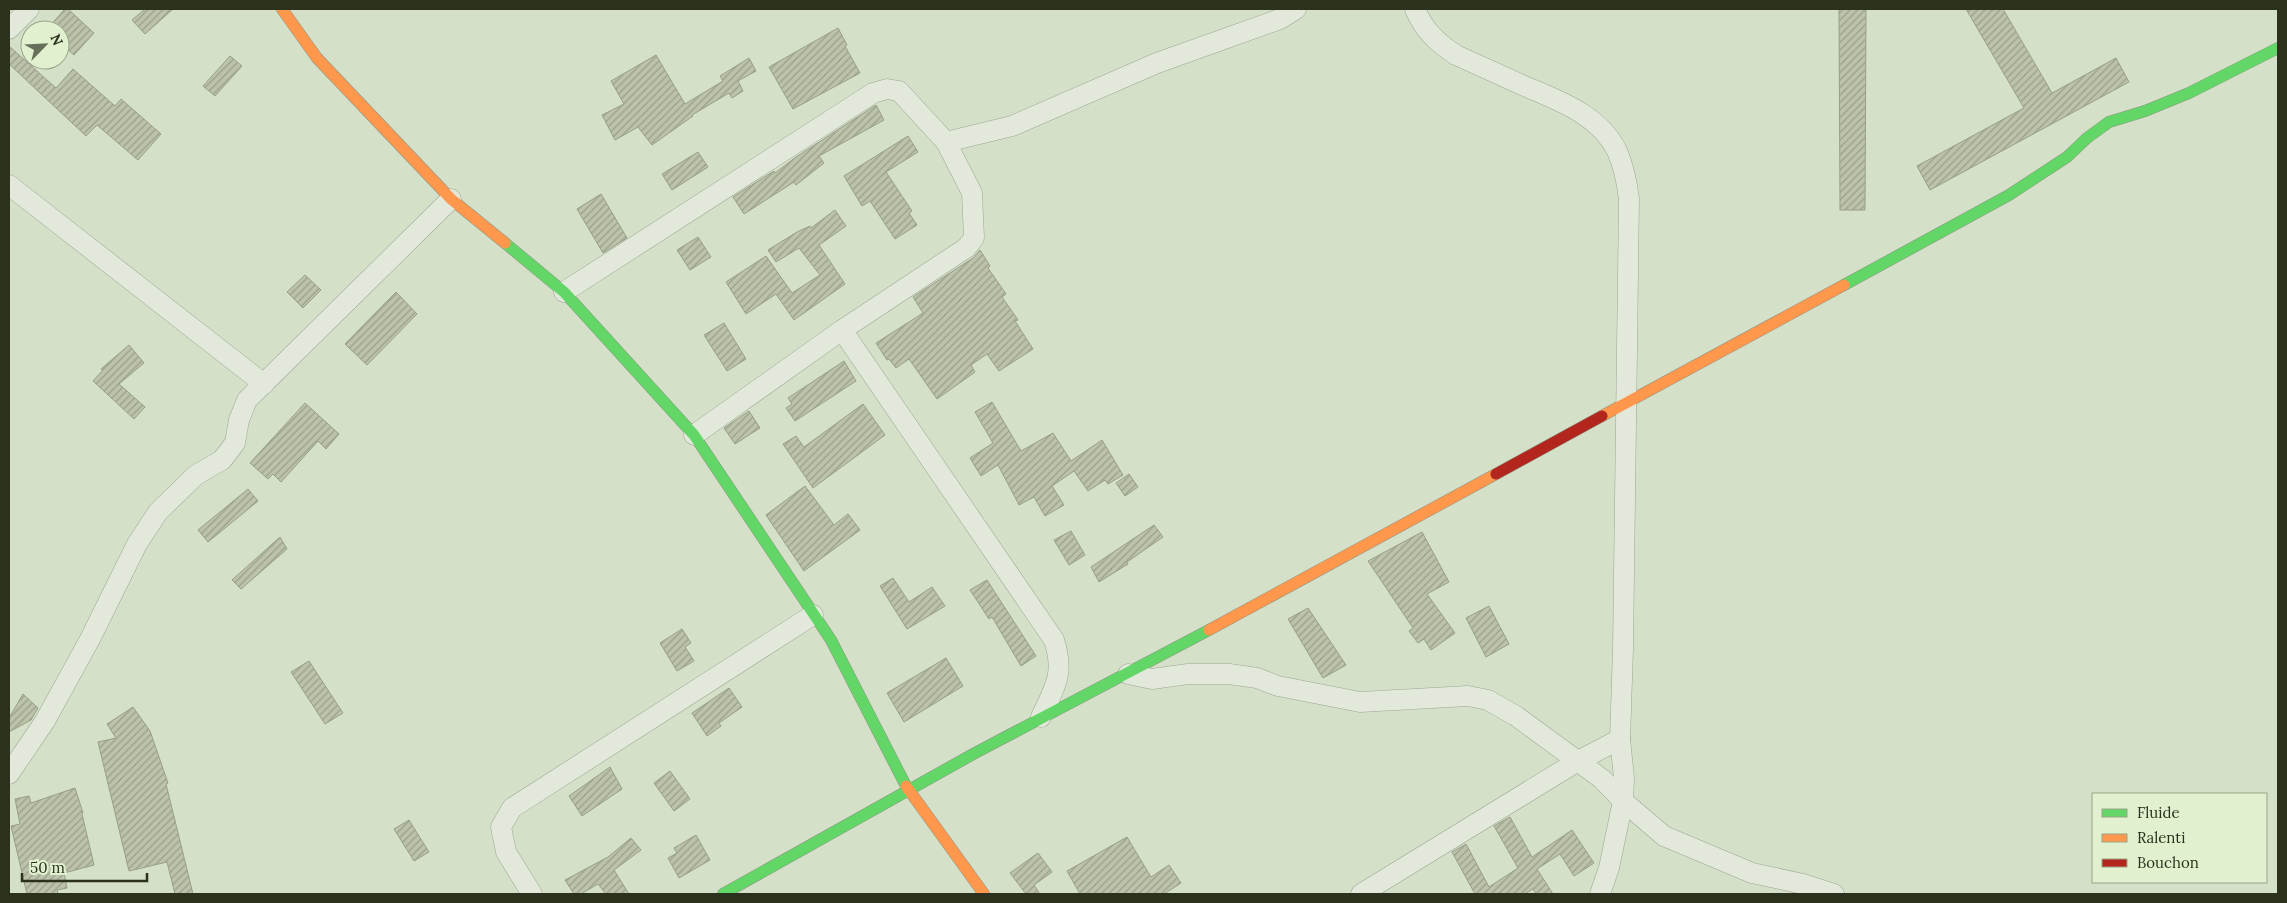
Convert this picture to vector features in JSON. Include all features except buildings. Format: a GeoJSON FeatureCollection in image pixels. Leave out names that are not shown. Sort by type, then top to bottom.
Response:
{"type":"FeatureCollection","features":[{"type":"Feature","properties":{"kind":"street"},"geometry":{"type":"LineString","coordinates":[[9,29],[29,9]]}},
{"type":"Feature","properties":{"kind":"street"},"geometry":{"type":"LineString","coordinates":[[282,9],[317,58],[451,199],[564,292],[694,435],[831,640],[908,789],[984,894]]}},
{"type":"Feature","properties":{"kind":"street"},"geometry":{"type":"LineString","coordinates":[[946,142],[1012,126],[1148,66],[1280,19],[1296,9]]}},
{"type":"Feature","properties":{"kind":"street"},"geometry":{"type":"LineString","coordinates":[[1415,9],[1423,27],[1438,44],[1456,55],[1569,104],[1601,130],[1616,150],[1626,175],[1629,199],[1627,402],[1620,738],[1624,778],[1623,801],[1609,868],[1600,894]]}},
{"type":"Feature","properties":{"kind":"street"},"geometry":{"type":"LineString","coordinates":[[729,893],[908,789],[1041,717],[1128,674],[2010,195],[2067,157],[2087,138],[2109,122],[2145,111],[2189,93],[2278,48]]}},
{"type":"Feature","properties":{"kind":"street"},"geometry":{"type":"LineString","coordinates":[[564,292],[873,93],[887,89],[899,92],[946,142],[972,193],[974,238],[966,248],[842,330],[694,435]]}},
{"type":"Feature","properties":{"kind":"street"},"geometry":{"type":"LineString","coordinates":[[9,185],[264,384]]}},
{"type":"Feature","properties":{"kind":"street"},"geometry":{"type":"LineString","coordinates":[[9,774],[45,721],[90,639],[137,544],[158,512],[196,475],[222,460],[235,443],[239,420],[247,400],[451,199]]}},
{"type":"Feature","properties":{"kind":"street"},"geometry":{"type":"LineString","coordinates":[[842,330],[1054,640],[1060,658],[1057,684],[1041,717]]}},
{"type":"Feature","properties":{"kind":"street"},"geometry":{"type":"LineString","coordinates":[[532,894],[506,852],[501,827],[512,808],[813,614]]}},
{"type":"Feature","properties":{"kind":"street"},"geometry":{"type":"LineString","coordinates":[[1128,674],[1152,679],[1188,674],[1229,674],[1257,678],[1278,686],[1360,702],[1468,696],[1488,700],[1516,716],[1602,779],[1623,801],[1664,836],[1752,873],[1803,884],[1834,894]]}},
{"type":"Feature","properties":{"kind":"street"},"geometry":{"type":"LineString","coordinates":[[1361,894],[1620,738]]}},
{"type":"Feature","properties":{"kind":"traffic: fast"},"geometry":{"type":"LineString","coordinates":[[1844,285],[2009,195],[2067,157],[2087,138],[2109,122],[2145,111],[2189,93],[2278,48]]}},
{"type":"Feature","properties":{"kind":"traffic: fast"},"geometry":{"type":"LineString","coordinates":[[505,243],[564,292],[694,435],[831,640],[906,786]]}},
{"type":"Feature","properties":{"kind":"traffic: fast"},"geometry":{"type":"LineString","coordinates":[[723,894],[975,753],[1209,630]]}},
{"type":"Feature","properties":{"kind":"traffic: slow"},"geometry":{"type":"LineString","coordinates":[[282,9],[317,58],[451,199],[505,243]]}},
{"type":"Feature","properties":{"kind":"traffic: slow"},"geometry":{"type":"LineString","coordinates":[[1602,416],[1844,285]]}},
{"type":"Feature","properties":{"kind":"traffic: slow"},"geometry":{"type":"LineString","coordinates":[[1209,630],[1496,474]]}},
{"type":"Feature","properties":{"kind":"traffic: slow"},"geometry":{"type":"LineString","coordinates":[[906,786],[984,894]]}},
{"type":"Feature","properties":{"kind":"traffic: jam"},"geometry":{"type":"LineString","coordinates":[[1496,474],[1602,416]]}}]}
